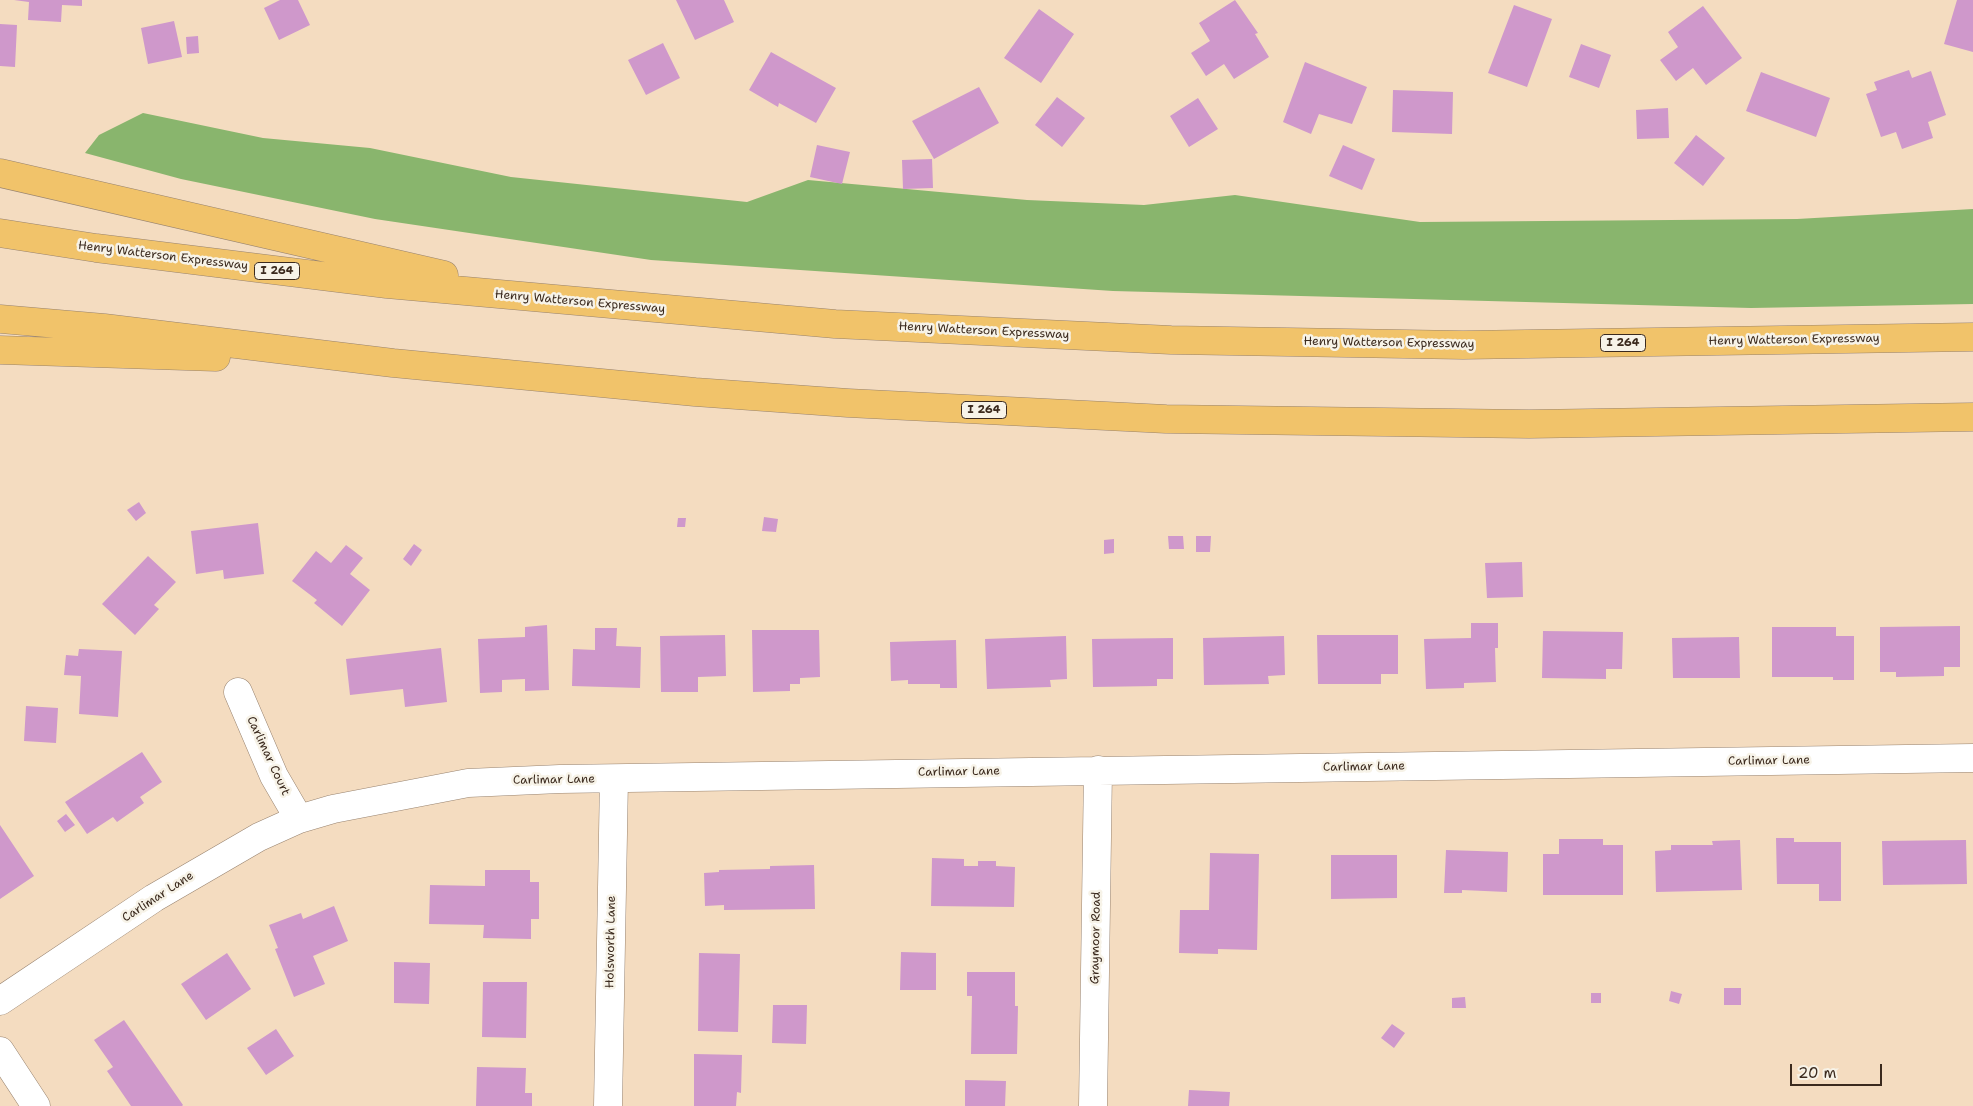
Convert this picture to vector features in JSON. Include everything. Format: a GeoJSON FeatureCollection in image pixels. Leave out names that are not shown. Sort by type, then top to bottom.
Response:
{"type":"FeatureCollection","features":[{"type":"Feature","properties":{"kind":"highway"},"geometry":{"type":"LineString","coordinates":[[0,173],[555,301]]}},
{"type":"Feature","properties":{"kind":"highway","name":"Henry Watterson Expressway"},"geometry":{"type":"LineString","coordinates":[[0,233],[96,248],[387,284],[555,301],[835,324],[1180,340],[1463,345],[1973,337]]}},
{"type":"Feature","properties":{"kind":"highway","name":"I 264"},"geometry":{"type":"LineString","coordinates":[[0,319],[104,328],[393,363],[695,392],[839,402],[1166,419],[1529,424],[1973,417]]}},
{"type":"Feature","properties":{"kind":"highway"},"geometry":{"type":"LineString","coordinates":[[0,350],[393,363]]}},
{"type":"Feature","properties":{"kind":"street","name":"Carlimar Court"},"geometry":{"type":"LineString","coordinates":[[238,692],[274,776],[299,819]]}},
{"type":"Feature","properties":{"kind":"street","name":"Carlimar Lane"},"geometry":{"type":"LineString","coordinates":[[0,1001],[201,870],[260,837],[299,819],[333,809],[468,783],[560,778],[614,779],[1098,770],[1973,758]]}},
{"type":"Feature","properties":{"kind":"street","name":"Graymoor Road"},"geometry":{"type":"LineString","coordinates":[[1094,1106],[1098,770]]}},
{"type":"Feature","properties":{"kind":"street","name":"Holsworth Lane"},"geometry":{"type":"LineString","coordinates":[[608,1106],[614,779]]}},
{"type":"Feature","properties":{"kind":"street"},"geometry":{"type":"LineString","coordinates":[[0,1051],[36,1106]]}},
{"type":"Feature","properties":{"kind":"green space"},"geometry":{"type":"Polygon","coordinates":[[[143,113],[263,138],[370,148],[511,177],[747,202],[808,180],[1027,200],[1144,205],[1235,195],[1420,222],[1797,219],[1973,209],[1973,304],[1751,308],[1113,291],[651,260],[375,219],[181,179],[85,153],[99,135],[143,113]]]}},
{"type":"Feature","properties":{"kind":"building"},"geometry":{"type":"Polygon","coordinates":[[[14,0],[82,0],[82,6],[62,5],[61,22],[28,20],[29,2],[14,0]]]}},
{"type":"Feature","properties":{"kind":"building"},"geometry":{"type":"Polygon","coordinates":[[[280,0],[298,0],[310,25],[279,40],[264,8],[280,0]]]}},
{"type":"Feature","properties":{"kind":"building"},"geometry":{"type":"Polygon","coordinates":[[[676,0],[724,0],[734,22],[695,40],[676,0]]]}},
{"type":"Feature","properties":{"kind":"building"},"geometry":{"type":"Polygon","coordinates":[[[1235,0],[1258,33],[1255,34],[1269,57],[1234,79],[1224,64],[1206,76],[1191,53],[1210,41],[1199,23],[1235,0]]]}},
{"type":"Feature","properties":{"kind":"building"},"geometry":{"type":"Polygon","coordinates":[[[1957,0],[1973,0],[1973,52],[1944,44],[1957,0]]]}},
{"type":"Feature","properties":{"kind":"building"},"geometry":{"type":"Polygon","coordinates":[[[1514,5],[1552,19],[1527,87],[1488,73],[1514,5]]]}},
{"type":"Feature","properties":{"kind":"building"},"geometry":{"type":"Polygon","coordinates":[[[1703,6],[1742,58],[1706,85],[1693,68],[1676,81],[1660,60],[1678,47],[1668,32],[1703,6]]]}},
{"type":"Feature","properties":{"kind":"building"},"geometry":{"type":"Polygon","coordinates":[[[1039,9],[1074,34],[1041,83],[1004,58],[1039,9]]]}},
{"type":"Feature","properties":{"kind":"building"},"geometry":{"type":"Polygon","coordinates":[[[174,21],[182,57],[148,64],[141,28],[174,21]]]}},
{"type":"Feature","properties":{"kind":"building"},"geometry":{"type":"Polygon","coordinates":[[[0,24],[17,25],[15,67],[0,66],[0,24]]]}},
{"type":"Feature","properties":{"kind":"building"},"geometry":{"type":"Polygon","coordinates":[[[198,36],[199,53],[187,54],[186,37],[198,36]]]}},
{"type":"Feature","properties":{"kind":"building"},"geometry":{"type":"Polygon","coordinates":[[[663,43],[680,78],[646,95],[628,60],[663,43]]]}},
{"type":"Feature","properties":{"kind":"building"},"geometry":{"type":"Polygon","coordinates":[[[1581,44],[1611,55],[1599,88],[1569,77],[1581,44]]]}},
{"type":"Feature","properties":{"kind":"building"},"geometry":{"type":"Polygon","coordinates":[[[771,52],[836,88],[816,123],[779,103],[778,107],[749,90],[771,52]]]}},
{"type":"Feature","properties":{"kind":"building"},"geometry":{"type":"Polygon","coordinates":[[[1305,62],[1367,87],[1352,124],[1319,114],[1311,134],[1283,122],[1305,62]]]}},
{"type":"Feature","properties":{"kind":"building"},"geometry":{"type":"Polygon","coordinates":[[[1909,70],[1912,78],[1931,71],[1946,115],[1928,122],[1933,138],[1902,149],[1896,132],[1881,137],[1866,94],[1877,90],[1874,82],[1909,70]]]}},
{"type":"Feature","properties":{"kind":"building"},"geometry":{"type":"Polygon","coordinates":[[[1761,72],[1830,98],[1816,137],[1746,111],[1761,72]]]}},
{"type":"Feature","properties":{"kind":"building"},"geometry":{"type":"Polygon","coordinates":[[[979,87],[999,123],[934,159],[912,121],[979,87]]]}},
{"type":"Feature","properties":{"kind":"building"},"geometry":{"type":"Polygon","coordinates":[[[1393,90],[1453,92],[1452,134],[1392,132],[1393,90]]]}},
{"type":"Feature","properties":{"kind":"building"},"geometry":{"type":"Polygon","coordinates":[[[1057,97],[1085,118],[1062,147],[1035,125],[1057,97]]]}},
{"type":"Feature","properties":{"kind":"building"},"geometry":{"type":"Polygon","coordinates":[[[1198,98],[1218,129],[1189,147],[1170,116],[1198,98]]]}},
{"type":"Feature","properties":{"kind":"building"},"geometry":{"type":"Polygon","coordinates":[[[1668,108],[1669,138],[1637,139],[1636,110],[1668,108]]]}},
{"type":"Feature","properties":{"kind":"building"},"geometry":{"type":"Polygon","coordinates":[[[1696,135],[1725,158],[1703,186],[1674,163],[1696,135]]]}},
{"type":"Feature","properties":{"kind":"building"},"geometry":{"type":"Polygon","coordinates":[[[817,145],[850,152],[842,184],[810,177],[817,145]]]}},
{"type":"Feature","properties":{"kind":"building"},"geometry":{"type":"Polygon","coordinates":[[[1343,145],[1375,159],[1362,190],[1329,176],[1343,145]]]}},
{"type":"Feature","properties":{"kind":"building"},"geometry":{"type":"Polygon","coordinates":[[[932,159],[933,188],[903,189],[902,160],[932,159]]]}},
{"type":"Feature","properties":{"kind":"building"},"geometry":{"type":"Polygon","coordinates":[[[139,502],[146,513],[136,521],[127,510],[139,502]]]}},
{"type":"Feature","properties":{"kind":"building"},"geometry":{"type":"Polygon","coordinates":[[[764,517],[778,519],[776,532],[762,531],[764,517]]]}},
{"type":"Feature","properties":{"kind":"building"},"geometry":{"type":"Polygon","coordinates":[[[678,518],[686,518],[685,527],[677,527],[678,518]]]}},
{"type":"Feature","properties":{"kind":"building"},"geometry":{"type":"Polygon","coordinates":[[[258,523],[264,574],[224,579],[223,570],[196,574],[191,531],[258,523]]]}},
{"type":"Feature","properties":{"kind":"building"},"geometry":{"type":"Polygon","coordinates":[[[1168,536],[1183,536],[1184,549],[1169,549],[1168,536]]]}},
{"type":"Feature","properties":{"kind":"building"},"geometry":{"type":"Polygon","coordinates":[[[1196,536],[1211,536],[1210,552],[1196,552],[1196,536]]]}},
{"type":"Feature","properties":{"kind":"building"},"geometry":{"type":"Polygon","coordinates":[[[1114,539],[1114,553],[1104,554],[1104,540],[1114,539]]]}},
{"type":"Feature","properties":{"kind":"building"},"geometry":{"type":"Polygon","coordinates":[[[414,544],[422,550],[411,566],[403,559],[414,544]]]}},
{"type":"Feature","properties":{"kind":"building"},"geometry":{"type":"Polygon","coordinates":[[[346,545],[363,558],[350,574],[370,590],[342,626],[314,603],[317,600],[292,581],[316,551],[331,563],[346,545]]]}},
{"type":"Feature","properties":{"kind":"building"},"geometry":{"type":"Polygon","coordinates":[[[148,556],[176,582],[154,605],[159,609],[135,635],[102,604],[148,556]]]}},
{"type":"Feature","properties":{"kind":"building"},"geometry":{"type":"Polygon","coordinates":[[[1522,562],[1523,597],[1487,598],[1485,563],[1522,562]]]}},
{"type":"Feature","properties":{"kind":"building"},"geometry":{"type":"Polygon","coordinates":[[[1471,623],[1498,623],[1498,648],[1495,648],[1496,682],[1464,683],[1464,688],[1426,689],[1424,639],[1471,638],[1471,623]]]}},
{"type":"Feature","properties":{"kind":"building"},"geometry":{"type":"Polygon","coordinates":[[[547,625],[549,690],[525,691],[525,679],[502,680],[502,692],[480,693],[478,639],[525,637],[525,627],[547,625]]]}},
{"type":"Feature","properties":{"kind":"building"},"geometry":{"type":"Polygon","coordinates":[[[1960,626],[1960,667],[1944,667],[1944,676],[1896,677],[1896,672],[1880,672],[1880,627],[1960,626]]]}},
{"type":"Feature","properties":{"kind":"building"},"geometry":{"type":"Polygon","coordinates":[[[1772,627],[1836,627],[1836,636],[1854,636],[1854,680],[1833,680],[1833,677],[1772,677],[1772,627]]]}},
{"type":"Feature","properties":{"kind":"building"},"geometry":{"type":"Polygon","coordinates":[[[595,628],[617,628],[616,646],[641,647],[640,688],[572,686],[573,649],[595,650],[595,628]]]}},
{"type":"Feature","properties":{"kind":"building"},"geometry":{"type":"Polygon","coordinates":[[[752,630],[819,630],[820,677],[800,678],[800,684],[790,684],[790,691],[753,692],[752,630]]]}},
{"type":"Feature","properties":{"kind":"building"},"geometry":{"type":"Polygon","coordinates":[[[1543,631],[1623,632],[1622,669],[1606,669],[1606,679],[1542,678],[1543,631]]]}},
{"type":"Feature","properties":{"kind":"building"},"geometry":{"type":"Polygon","coordinates":[[[725,635],[726,676],[698,677],[698,692],[661,692],[660,636],[725,635]]]}},
{"type":"Feature","properties":{"kind":"building"},"geometry":{"type":"Polygon","coordinates":[[[1317,635],[1398,635],[1398,674],[1381,674],[1381,684],[1318,684],[1317,635]]]}},
{"type":"Feature","properties":{"kind":"building"},"geometry":{"type":"Polygon","coordinates":[[[1066,636],[1067,679],[1050,680],[1051,687],[987,689],[985,639],[1066,636]]]}},
{"type":"Feature","properties":{"kind":"building"},"geometry":{"type":"Polygon","coordinates":[[[1284,636],[1285,675],[1268,676],[1269,684],[1204,685],[1203,638],[1284,636]]]}},
{"type":"Feature","properties":{"kind":"building"},"geometry":{"type":"Polygon","coordinates":[[[1739,637],[1740,678],[1673,678],[1672,638],[1739,637]]]}},
{"type":"Feature","properties":{"kind":"building"},"geometry":{"type":"Polygon","coordinates":[[[1173,638],[1173,679],[1157,679],[1157,686],[1093,687],[1092,639],[1173,638]]]}},
{"type":"Feature","properties":{"kind":"building"},"geometry":{"type":"Polygon","coordinates":[[[956,640],[957,688],[940,688],[940,684],[908,684],[908,680],[891,681],[890,642],[956,640]]]}},
{"type":"Feature","properties":{"kind":"building"},"geometry":{"type":"Polygon","coordinates":[[[441,648],[447,702],[405,707],[403,689],[350,695],[346,659],[441,648]]]}},
{"type":"Feature","properties":{"kind":"building"},"geometry":{"type":"Polygon","coordinates":[[[79,649],[122,651],[118,717],[79,714],[81,676],[64,675],[66,655],[78,656],[79,649]]]}},
{"type":"Feature","properties":{"kind":"building"},"geometry":{"type":"Polygon","coordinates":[[[26,706],[58,708],[56,743],[24,741],[26,706]]]}},
{"type":"Feature","properties":{"kind":"building"},"geometry":{"type":"Polygon","coordinates":[[[142,752],[162,782],[140,797],[144,803],[117,822],[113,817],[87,834],[65,802],[142,752]]]}},
{"type":"Feature","properties":{"kind":"building"},"geometry":{"type":"Polygon","coordinates":[[[66,814],[75,825],[65,832],[57,821],[66,814]]]}},
{"type":"Feature","properties":{"kind":"building"},"geometry":{"type":"Polygon","coordinates":[[[0,825],[34,876],[0,899],[0,825]]]}},
{"type":"Feature","properties":{"kind":"building"},"geometry":{"type":"Polygon","coordinates":[[[1776,838],[1794,838],[1794,842],[1841,842],[1841,901],[1819,901],[1819,884],[1777,884],[1776,838]]]}},
{"type":"Feature","properties":{"kind":"building"},"geometry":{"type":"Polygon","coordinates":[[[1559,839],[1603,839],[1603,845],[1623,845],[1623,895],[1543,895],[1543,854],[1559,854],[1559,839]]]}},
{"type":"Feature","properties":{"kind":"building"},"geometry":{"type":"Polygon","coordinates":[[[1740,840],[1742,890],[1656,892],[1655,851],[1671,850],[1671,845],[1713,845],[1712,841],[1740,840]]]}},
{"type":"Feature","properties":{"kind":"building"},"geometry":{"type":"Polygon","coordinates":[[[1966,840],[1967,884],[1883,885],[1882,841],[1966,840]]]}},
{"type":"Feature","properties":{"kind":"building"},"geometry":{"type":"Polygon","coordinates":[[[1446,850],[1508,852],[1507,892],[1462,890],[1462,893],[1444,893],[1446,850]]]}},
{"type":"Feature","properties":{"kind":"building"},"geometry":{"type":"Polygon","coordinates":[[[1210,853],[1259,854],[1257,950],[1218,949],[1218,954],[1179,953],[1180,910],[1209,910],[1210,853]]]}},
{"type":"Feature","properties":{"kind":"building"},"geometry":{"type":"Polygon","coordinates":[[[1331,855],[1397,855],[1397,898],[1331,899],[1331,855]]]}},
{"type":"Feature","properties":{"kind":"building"},"geometry":{"type":"Polygon","coordinates":[[[932,858],[964,859],[964,866],[978,866],[978,861],[996,861],[996,866],[1015,867],[1014,907],[931,906],[932,858]]]}},
{"type":"Feature","properties":{"kind":"building"},"geometry":{"type":"Polygon","coordinates":[[[814,865],[815,909],[724,910],[724,905],[705,906],[704,873],[719,872],[719,870],[770,869],[770,866],[814,865]]]}},
{"type":"Feature","properties":{"kind":"building"},"geometry":{"type":"Polygon","coordinates":[[[485,870],[530,870],[530,882],[539,882],[539,919],[531,919],[531,939],[483,938],[484,925],[429,924],[430,885],[485,886],[485,870]]]}},
{"type":"Feature","properties":{"kind":"building"},"geometry":{"type":"Polygon","coordinates":[[[334,906],[348,941],[313,956],[325,984],[294,997],[275,949],[278,948],[269,925],[301,913],[303,919],[334,906]]]}},
{"type":"Feature","properties":{"kind":"building"},"geometry":{"type":"Polygon","coordinates":[[[901,952],[936,953],[936,990],[900,990],[901,952]]]}},
{"type":"Feature","properties":{"kind":"building"},"geometry":{"type":"Polygon","coordinates":[[[227,953],[251,989],[206,1020],[181,984],[227,953]]]}},
{"type":"Feature","properties":{"kind":"building"},"geometry":{"type":"Polygon","coordinates":[[[699,953],[740,954],[738,1032],[698,1031],[699,953]]]}},
{"type":"Feature","properties":{"kind":"building"},"geometry":{"type":"Polygon","coordinates":[[[394,962],[430,963],[429,1004],[394,1003],[394,962]]]}},
{"type":"Feature","properties":{"kind":"building"},"geometry":{"type":"Polygon","coordinates":[[[967,972],[1015,972],[1015,1006],[1018,1006],[1017,1054],[971,1054],[972,996],[967,996],[967,972]]]}},
{"type":"Feature","properties":{"kind":"building"},"geometry":{"type":"Polygon","coordinates":[[[483,982],[527,982],[526,1038],[482,1037],[483,982]]]}},
{"type":"Feature","properties":{"kind":"building"},"geometry":{"type":"Polygon","coordinates":[[[1724,988],[1741,988],[1741,1005],[1724,1005],[1724,988]]]}},
{"type":"Feature","properties":{"kind":"building"},"geometry":{"type":"Polygon","coordinates":[[[1671,991],[1682,994],[1679,1004],[1669,1001],[1671,991]]]}},
{"type":"Feature","properties":{"kind":"building"},"geometry":{"type":"Polygon","coordinates":[[[1591,993],[1601,993],[1601,1003],[1591,1003],[1591,993]]]}},
{"type":"Feature","properties":{"kind":"building"},"geometry":{"type":"Polygon","coordinates":[[[1465,997],[1466,1008],[1452,1008],[1452,998],[1465,997]]]}},
{"type":"Feature","properties":{"kind":"building"},"geometry":{"type":"Polygon","coordinates":[[[773,1005],[807,1005],[806,1044],[772,1043],[773,1005]]]}},
{"type":"Feature","properties":{"kind":"building"},"geometry":{"type":"Polygon","coordinates":[[[124,1020],[182,1106],[131,1106],[107,1071],[113,1067],[94,1040],[124,1020]]]}},
{"type":"Feature","properties":{"kind":"building"},"geometry":{"type":"Polygon","coordinates":[[[1392,1024],[1405,1033],[1394,1048],[1381,1038],[1392,1024]]]}},
{"type":"Feature","properties":{"kind":"building"},"geometry":{"type":"Polygon","coordinates":[[[276,1029],[294,1056],[266,1075],[247,1048],[276,1029]]]}},
{"type":"Feature","properties":{"kind":"building"},"geometry":{"type":"Polygon","coordinates":[[[694,1054],[742,1055],[741,1093],[737,1092],[736,1106],[694,1106],[694,1054]]]}},
{"type":"Feature","properties":{"kind":"building"},"geometry":{"type":"Polygon","coordinates":[[[477,1067],[526,1068],[525,1093],[532,1093],[532,1106],[476,1106],[477,1067]]]}},
{"type":"Feature","properties":{"kind":"building"},"geometry":{"type":"Polygon","coordinates":[[[965,1080],[1006,1081],[1005,1106],[965,1106],[965,1080]]]}},
{"type":"Feature","properties":{"kind":"building"},"geometry":{"type":"Polygon","coordinates":[[[1189,1090],[1230,1092],[1229,1106],[1188,1106],[1189,1090]]]}}]}
